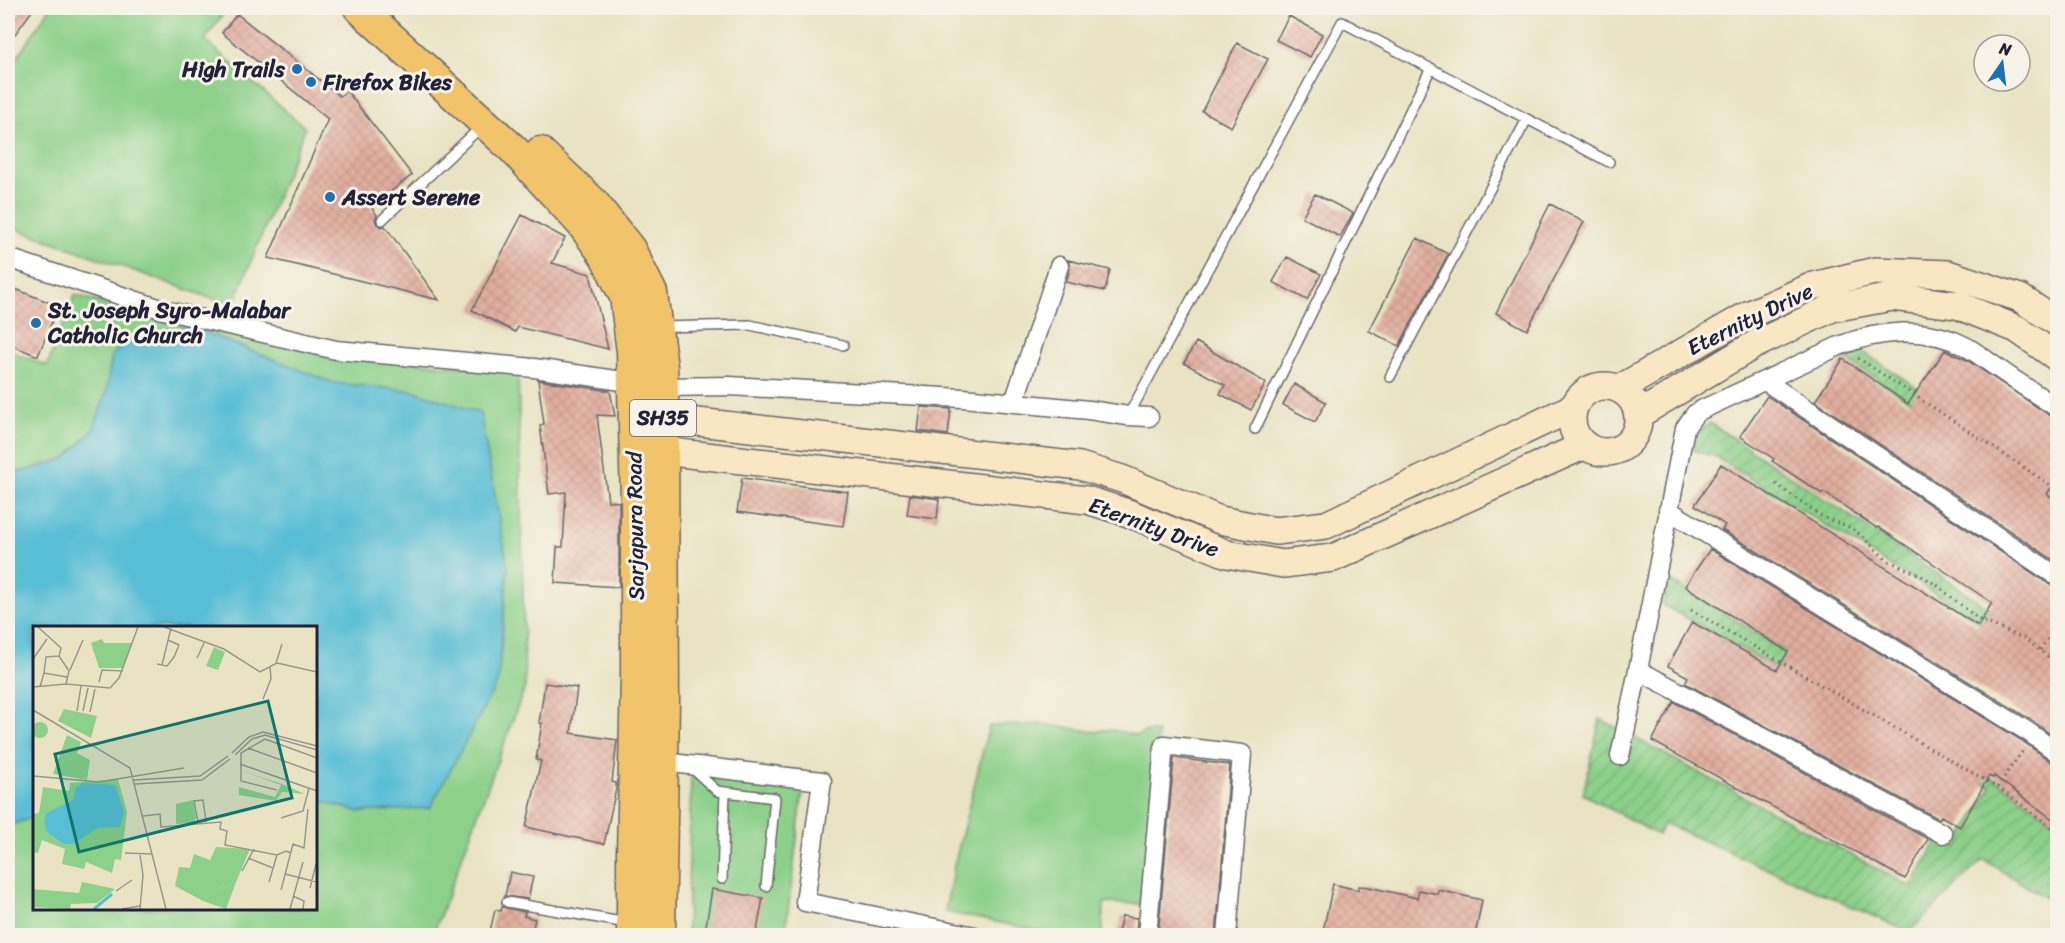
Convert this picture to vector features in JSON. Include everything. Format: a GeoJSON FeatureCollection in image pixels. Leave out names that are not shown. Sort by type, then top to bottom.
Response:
{"type":"FeatureCollection","features":[{"type":"Feature","properties":{"kind":"main road","name":"Sarjapura Road"},"geometry":{"type":"LineString","coordinates":[[359,8],[514,150],[566,207],[605,256],[625,297],[632,352],[636,501],[632,930]]}},
{"type":"Feature","properties":{"kind":"main road","name":"Sarjapura Road"},"geometry":{"type":"LineString","coordinates":[[388,8],[593,202],[630,249],[652,293],[663,387],[663,451],[676,764],[660,936]]}},
{"type":"Feature","properties":{"kind":"street"},"geometry":{"type":"LineString","coordinates":[[8,258],[164,310],[336,350],[534,368],[663,387],[729,386],[963,398],[1149,417]]}},
{"type":"Feature","properties":{"kind":"street"},"geometry":{"type":"LineString","coordinates":[[1014,402],[1059,266]]}},
{"type":"Feature","properties":{"kind":"street","name":"Eternity Drive"},"geometry":{"type":"LineString","coordinates":[[663,418],[1080,466],[1122,479],[1220,520],[1276,531],[1326,525],[1574,407],[1587,391],[1608,386],[1619,389],[1748,315],[1813,286],[1875,272],[1948,274],[2020,298],[2058,323]]}},
{"type":"Feature","properties":{"kind":"street","name":"Eternity Drive"},"geometry":{"type":"LineString","coordinates":[[1638,415],[1754,345],[1832,308],[1892,297],[1957,305],[2017,329],[2058,358]]}},
{"type":"Feature","properties":{"kind":"street"},"geometry":{"type":"LineString","coordinates":[[1620,756],[1683,437],[1689,421],[1701,410],[1839,346],[1870,336],[1903,332],[1935,336],[1965,346],[2058,408]]}},
{"type":"Feature","properties":{"kind":"street"},"geometry":{"type":"LineString","coordinates":[[1765,381],[2058,577]]}},
{"type":"Feature","properties":{"kind":"street"},"geometry":{"type":"LineString","coordinates":[[1574,407],[1573,428],[1578,438],[1595,450],[1605,452],[1616,450],[1633,437],[1638,426],[1635,404],[1619,389]]}},
{"type":"Feature","properties":{"kind":"street","name":"Eternity Drive"},"geometry":{"type":"LineString","coordinates":[[663,451],[1087,500],[1128,513],[1227,554],[1283,564],[1333,558],[1585,445]]}},
{"type":"Feature","properties":{"kind":"street"},"geometry":{"type":"LineString","coordinates":[[1668,510],[2058,753]]}},
{"type":"Feature","properties":{"kind":"street"},"geometry":{"type":"LineString","coordinates":[[1638,670],[1943,834]]}},
{"type":"Feature","properties":{"kind":"street"},"geometry":{"type":"LineString","coordinates":[[1147,936],[1164,745],[1242,754],[1227,936]]}},
{"type":"Feature","properties":{"kind":"street"},"geometry":{"type":"LineString","coordinates":[[676,764],[822,781],[805,902],[975,936]]}},
{"type":"Feature","properties":{"kind":"lane"},"geometry":{"type":"LineString","coordinates":[[1128,416],[1342,22],[1609,162]]}},
{"type":"Feature","properties":{"kind":"lane"},"geometry":{"type":"LineString","coordinates":[[1255,429],[1431,68]]}},
{"type":"Feature","properties":{"kind":"lane"},"geometry":{"type":"LineString","coordinates":[[1390,377],[1527,119]]}},
{"type":"Feature","properties":{"kind":"lane"},"geometry":{"type":"LineString","coordinates":[[382,220],[485,124]]}},
{"type":"Feature","properties":{"kind":"lane"},"geometry":{"type":"LineString","coordinates":[[657,327],[750,325],[843,345]]}},
{"type":"Feature","properties":{"kind":"lane"},"geometry":{"type":"LineString","coordinates":[[676,764],[717,791],[775,798],[766,886]]}},
{"type":"Feature","properties":{"kind":"lane"},"geometry":{"type":"LineString","coordinates":[[722,879],[725,792]]}},
{"type":"Feature","properties":{"kind":"lane"},"geometry":{"type":"LineString","coordinates":[[507,902],[632,930]]}},
{"type":"Feature","properties":{"kind":"path"},"geometry":{"type":"LineString","coordinates":[[1839,346],[2058,490]]}},
{"type":"Feature","properties":{"kind":"path"},"geometry":{"type":"LineString","coordinates":[[1776,484],[1824,518],[1857,532],[1887,560],[1938,586],[1978,619],[2025,639],[2058,665]]}},
{"type":"Feature","properties":{"kind":"path"},"geometry":{"type":"LineString","coordinates":[[1691,610],[1997,787],[2058,832]]}},
{"type":"Feature","properties":{"kind":"path"},"geometry":{"type":"LineString","coordinates":[[2040,650],[2058,623]]}},
{"type":"Feature","properties":{"kind":"path"},"geometry":{"type":"LineString","coordinates":[[1997,787],[2033,736]]}},
{"type":"Feature","properties":{"kind":"green space"},"geometry":{"type":"Polygon","coordinates":[[[50,8],[227,8],[205,40],[305,128],[233,306],[8,226],[8,71],[50,8]]]}},
{"type":"Feature","properties":{"kind":"green space"},"geometry":{"type":"Polygon","coordinates":[[[75,295],[191,327],[330,354],[518,372],[525,687],[433,935],[8,935],[8,350],[47,366],[75,295]]]}},
{"type":"Feature","properties":{"kind":"green space"},"geometry":{"type":"Polygon","coordinates":[[[1862,351],[2057,481],[2057,498],[1843,357],[1862,351]]]}},
{"type":"Feature","properties":{"kind":"green space"},"geometry":{"type":"Polygon","coordinates":[[[1710,423],[2057,653],[2057,670],[1716,457],[1693,450],[1696,435],[1710,423]]]}},
{"type":"Feature","properties":{"kind":"green space"},"geometry":{"type":"Polygon","coordinates":[[[1668,579],[2007,787],[2057,824],[2057,905],[1983,859],[1909,932],[1664,823],[1658,835],[1583,794],[1600,719],[1911,887],[1939,838],[1957,847],[1991,787],[1663,605],[1668,579]]]}},
{"type":"Feature","properties":{"kind":"green space"},"geometry":{"type":"Polygon","coordinates":[[[1042,724],[1097,732],[1111,730],[1137,736],[1145,732],[1158,732],[1144,904],[1104,903],[1102,936],[1061,935],[945,912],[954,866],[989,726],[1042,724]]]}},
{"type":"Feature","properties":{"kind":"green space"},"geometry":{"type":"Polygon","coordinates":[[[691,777],[803,790],[785,935],[696,936],[687,934],[691,777]]]}},
{"type":"Feature","properties":{"kind":"water"},"geometry":{"type":"Polygon","coordinates":[[[191,327],[334,383],[415,391],[480,413],[508,568],[498,681],[430,808],[360,812],[316,799],[316,626],[33,626],[33,817],[8,826],[8,473],[24,471],[65,459],[93,430],[106,393],[112,355],[142,332],[191,327]]]}},
{"type":"Feature","properties":{"kind":"building"},"geometry":{"type":"Polygon","coordinates":[[[8,8],[34,8],[8,44],[8,8]]]}},
{"type":"Feature","properties":{"kind":"building"},"geometry":{"type":"Polygon","coordinates":[[[237,14],[340,96],[347,91],[412,175],[371,207],[377,215],[375,219],[377,224],[381,227],[385,226],[439,300],[268,258],[328,119],[222,33],[237,14]]]}},
{"type":"Feature","properties":{"kind":"building"},"geometry":{"type":"Polygon","coordinates":[[[1289,16],[1322,34],[1310,57],[1276,40],[1289,16]]]}},
{"type":"Feature","properties":{"kind":"building"},"geometry":{"type":"Polygon","coordinates":[[[1237,43],[1268,59],[1231,127],[1202,111],[1237,43]]]}},
{"type":"Feature","properties":{"kind":"building"},"geometry":{"type":"Polygon","coordinates":[[[1315,194],[1353,213],[1340,237],[1302,217],[1315,194]]]}},
{"type":"Feature","properties":{"kind":"building"},"geometry":{"type":"Polygon","coordinates":[[[1550,204],[1584,222],[1527,330],[1496,313],[1550,204]]]}},
{"type":"Feature","properties":{"kind":"building"},"geometry":{"type":"Polygon","coordinates":[[[522,215],[565,238],[552,263],[590,274],[608,349],[518,327],[515,332],[472,310],[522,215]]]}},
{"type":"Feature","properties":{"kind":"building"},"geometry":{"type":"Polygon","coordinates":[[[1417,238],[1448,254],[1399,346],[1369,331],[1417,238]]]}},
{"type":"Feature","properties":{"kind":"building"},"geometry":{"type":"Polygon","coordinates":[[[1287,257],[1321,274],[1307,300],[1273,282],[1287,257]]]}},
{"type":"Feature","properties":{"kind":"building"},"geometry":{"type":"Polygon","coordinates":[[[1068,260],[1110,270],[1105,291],[1066,282],[1070,269],[1068,260]]]}},
{"type":"Feature","properties":{"kind":"building"},"geometry":{"type":"Polygon","coordinates":[[[8,286],[58,306],[38,356],[8,344],[8,286]]]}},
{"type":"Feature","properties":{"kind":"building"},"geometry":{"type":"Polygon","coordinates":[[[1196,342],[1266,383],[1251,410],[1220,394],[1225,385],[1184,363],[1196,342]]]}},
{"type":"Feature","properties":{"kind":"building"},"geometry":{"type":"Polygon","coordinates":[[[1945,350],[1967,360],[2058,421],[2058,478],[2047,494],[2058,502],[2058,563],[1815,401],[1843,359],[1908,404],[1945,350]]]}},
{"type":"Feature","properties":{"kind":"building"},"geometry":{"type":"Polygon","coordinates":[[[538,380],[610,391],[615,416],[597,415],[608,501],[619,502],[619,587],[555,583],[557,547],[563,547],[566,492],[549,494],[540,425],[544,424],[538,380]]]}},
{"type":"Feature","properties":{"kind":"building"},"geometry":{"type":"Polygon","coordinates":[[[1294,384],[1326,402],[1315,422],[1283,405],[1294,384]]]}},
{"type":"Feature","properties":{"kind":"building"},"geometry":{"type":"Polygon","coordinates":[[[1767,396],[2058,588],[2058,728],[2053,736],[2033,721],[1722,530],[1725,525],[1695,505],[1721,464],[1978,626],[1991,602],[1878,527],[1772,461],[1774,459],[1740,436],[1767,396]]]}},
{"type":"Feature","properties":{"kind":"building"},"geometry":{"type":"Polygon","coordinates":[[[921,407],[951,409],[948,435],[918,431],[921,407]]]}},
{"type":"Feature","properties":{"kind":"building"},"geometry":{"type":"Polygon","coordinates":[[[742,478],[848,492],[843,526],[737,512],[742,478]]]}},
{"type":"Feature","properties":{"kind":"building"},"geometry":{"type":"Polygon","coordinates":[[[910,495],[939,499],[937,519],[907,515],[910,495]]]}},
{"type":"Feature","properties":{"kind":"building"},"geometry":{"type":"Polygon","coordinates":[[[1710,549],[2021,740],[2051,762],[2058,764],[2058,823],[1994,776],[1993,778],[1989,776],[1960,827],[1941,816],[1939,819],[1685,683],[1688,677],[1668,666],[1692,622],[1777,670],[1788,652],[1685,586],[1710,549]]]}},
{"type":"Feature","properties":{"kind":"building"},"geometry":{"type":"Polygon","coordinates":[[[545,683],[577,688],[571,733],[617,740],[612,782],[616,783],[616,789],[604,844],[526,827],[541,761],[536,760],[545,683]]]}},
{"type":"Feature","properties":{"kind":"building"},"geometry":{"type":"Polygon","coordinates":[[[1674,702],[1928,839],[1905,879],[1652,741],[1674,702]]]}},
{"type":"Feature","properties":{"kind":"building"},"geometry":{"type":"Polygon","coordinates":[[[1174,758],[1230,765],[1216,936],[1158,936],[1174,758]]]}},
{"type":"Feature","properties":{"kind":"building"},"geometry":{"type":"Polygon","coordinates":[[[510,872],[533,877],[528,899],[505,896],[510,872]]]}},
{"type":"Feature","properties":{"kind":"building"},"geometry":{"type":"Polygon","coordinates":[[[1333,884],[1358,890],[1359,886],[1369,887],[1417,898],[1419,890],[1438,894],[1438,890],[1482,900],[1475,936],[1322,936],[1333,884]]]}},
{"type":"Feature","properties":{"kind":"building"},"geometry":{"type":"Polygon","coordinates":[[[712,889],[763,898],[756,936],[728,936],[705,932],[712,889]]]}},
{"type":"Feature","properties":{"kind":"building"},"geometry":{"type":"Polygon","coordinates":[[[502,907],[525,912],[524,916],[535,919],[531,936],[510,936],[490,931],[495,910],[501,911],[502,907]]]}},
{"type":"Feature","properties":{"kind":"building"},"geometry":{"type":"Polygon","coordinates":[[[1122,916],[1137,918],[1136,936],[1117,936],[1122,916]]]}},
{"type":"Feature","properties":{"kind":"place","name":"High Trails"},"geometry":{"type":"Point","coordinates":[297,69]}},
{"type":"Feature","properties":{"kind":"place","name":"Firefox Bikes"},"geometry":{"type":"Point","coordinates":[311,82]}},
{"type":"Feature","properties":{"kind":"place","name":"Assert Serene"},"geometry":{"type":"Point","coordinates":[330,197]}},
{"type":"Feature","properties":{"kind":"place","name":"St. Joseph Syro-Malabar Catholic Church"},"geometry":{"type":"Point","coordinates":[36,323]}}]}
